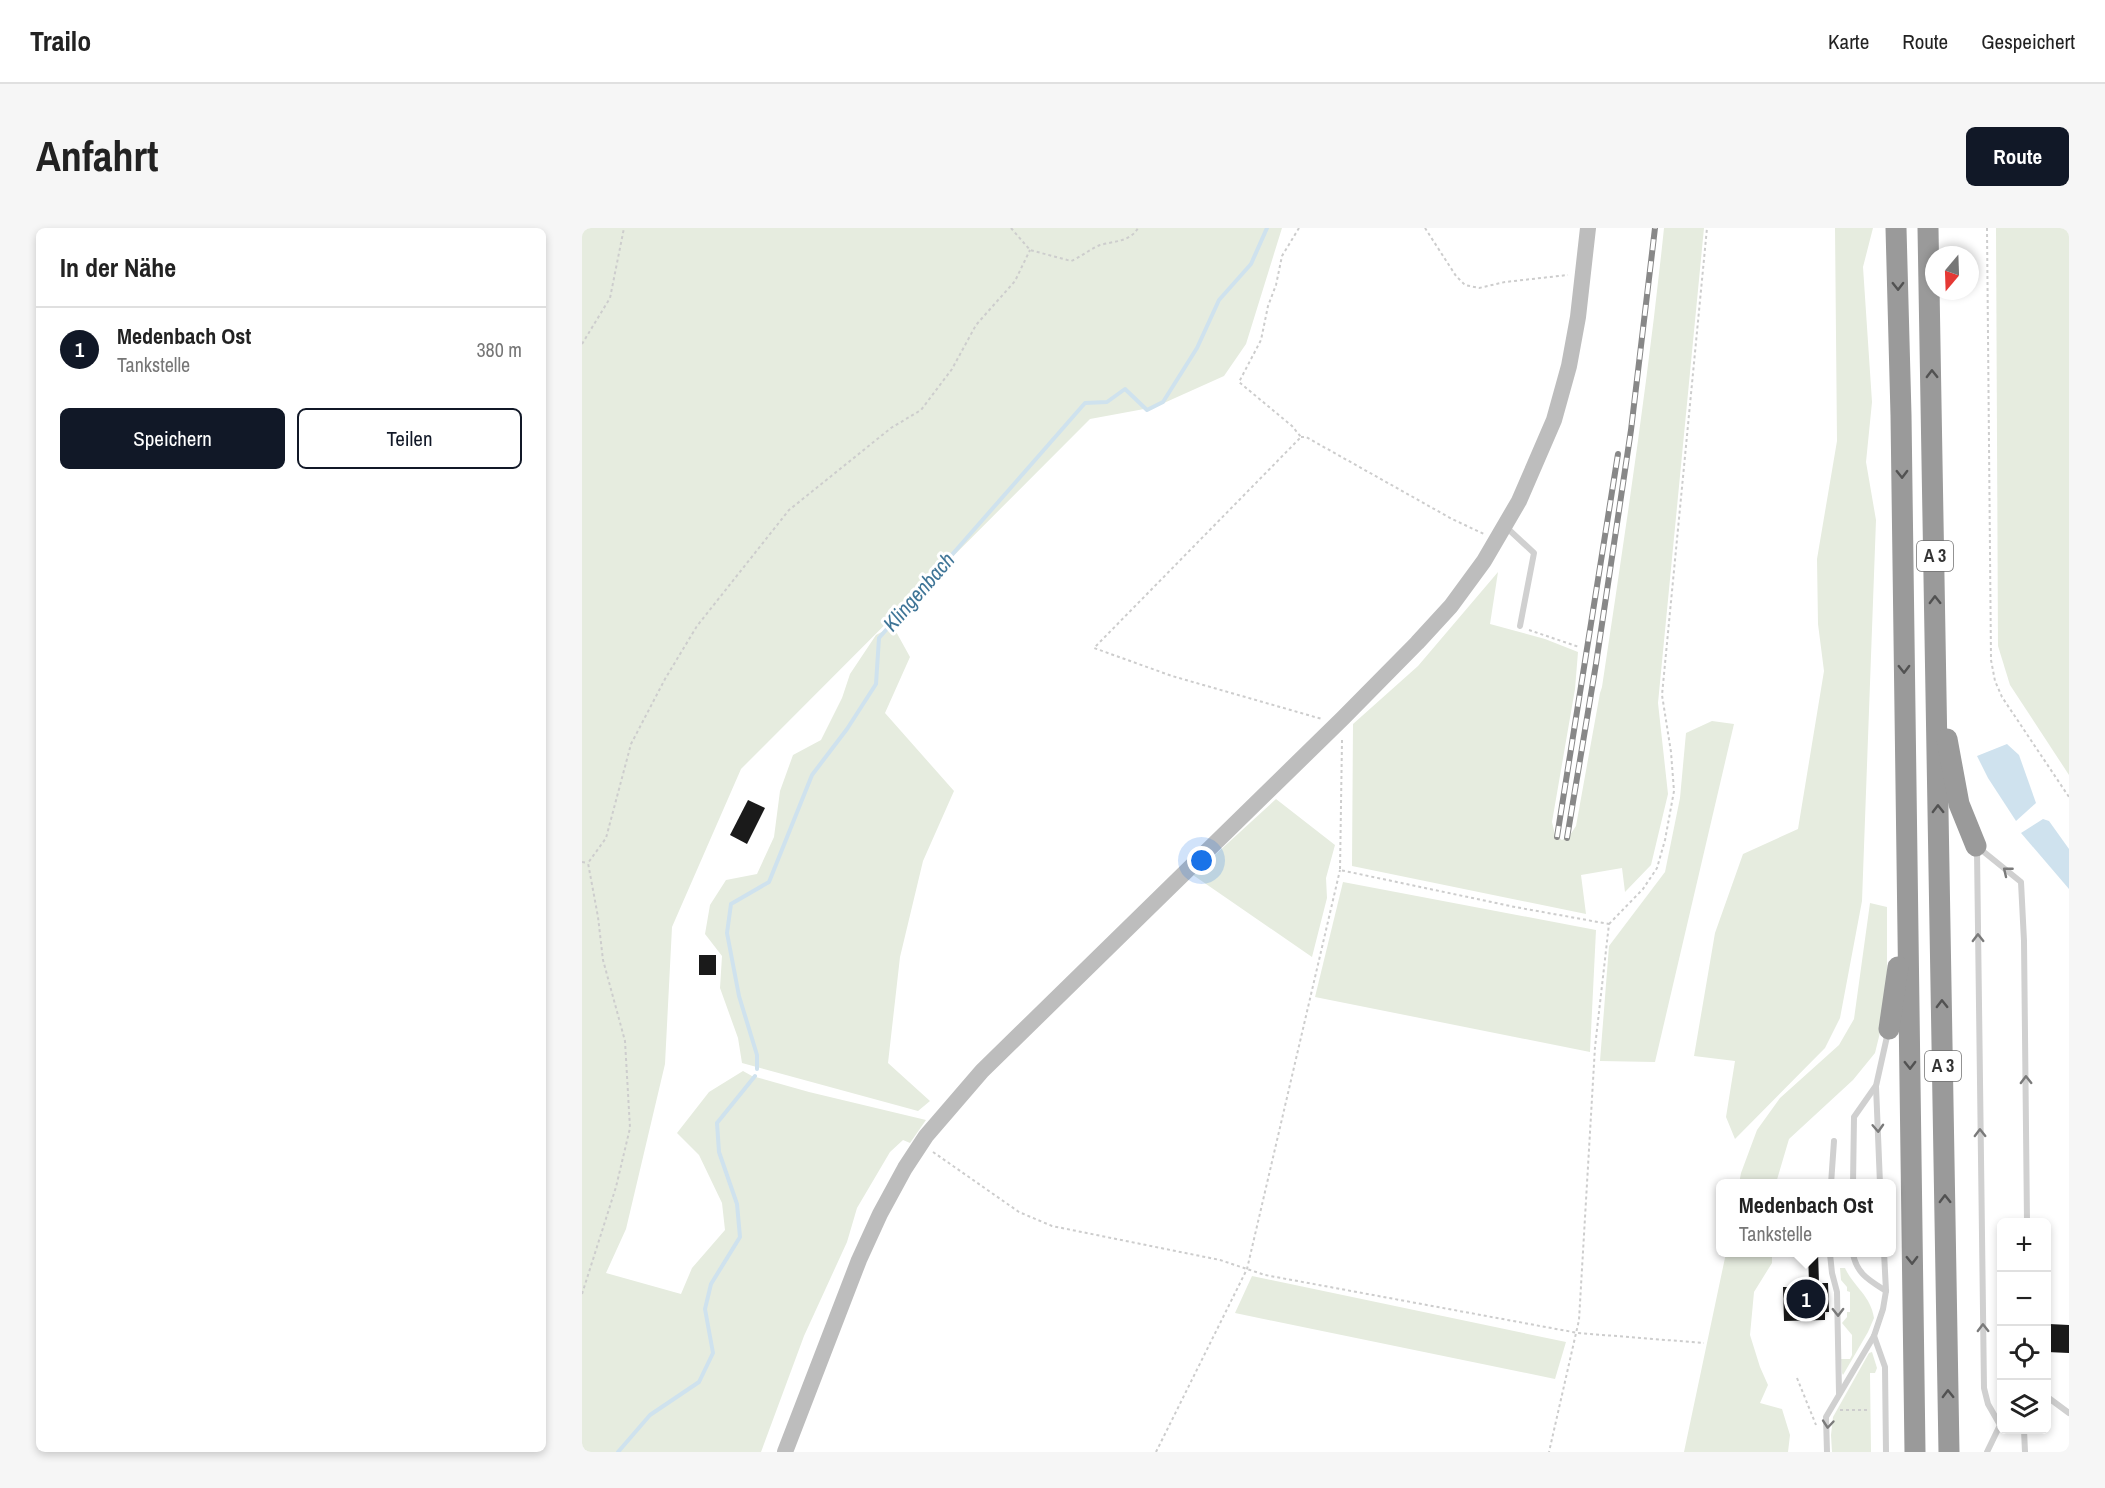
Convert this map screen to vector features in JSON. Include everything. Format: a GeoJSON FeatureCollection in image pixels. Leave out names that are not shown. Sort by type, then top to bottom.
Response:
{"type":"FeatureCollection","features":[{"type":"Feature","properties":{"kind":"highway","name":"A 3"},"geometry":{"type":"LineString","coordinates":[[1896,228],[1915,1452]]}},
{"type":"Feature","properties":{"kind":"highway","name":"A 3"},"geometry":{"type":"LineString","coordinates":[[1928,228],[1948,1452]]}},
{"type":"Feature","properties":{"kind":"highway"},"geometry":{"type":"LineString","coordinates":[[1936,680],[1959,804],[1976,846]]}},
{"type":"Feature","properties":{"kind":"highway"},"geometry":{"type":"LineString","coordinates":[[1889,1029],[1908,901]]}},
{"type":"Feature","properties":{"kind":"main road"},"geometry":{"type":"LineString","coordinates":[[785,1452],[859,1260],[880,1214],[921,1143],[940,1117],[982,1071],[1340,721],[1451,606],[1496,542],[1532,473],[1554,420],[1569,366],[1578,317],[1588,228]]}},
{"type":"Feature","properties":{"kind":"lane"},"geometry":{"type":"LineString","coordinates":[[1506,526],[1534,553],[1520,626]]}},
{"type":"Feature","properties":{"kind":"lane"},"geometry":{"type":"LineString","coordinates":[[1976,846],[2021,882],[2024,941],[2027,1218]]}},
{"type":"Feature","properties":{"kind":"lane"},"geometry":{"type":"LineString","coordinates":[[1976,846],[1984,1388],[1988,1404],[1997,1418]]}},
{"type":"Feature","properties":{"kind":"lane"},"geometry":{"type":"LineString","coordinates":[[1881,1179],[1876,1086],[1889,1029]]}},
{"type":"Feature","properties":{"kind":"lane"},"geometry":{"type":"LineString","coordinates":[[1853,1179],[1854,1117],[1876,1086]]}},
{"type":"Feature","properties":{"kind":"lane"},"geometry":{"type":"LineString","coordinates":[[1831,1179],[1834,1141]]}},
{"type":"Feature","properties":{"kind":"lane"},"geometry":{"type":"LineString","coordinates":[[1830,1257],[1837,1292],[1839,1395]]}},
{"type":"Feature","properties":{"kind":"lane"},"geometry":{"type":"LineString","coordinates":[[1854,1257],[1856,1266],[1864,1277],[1886,1291]]}},
{"type":"Feature","properties":{"kind":"lane"},"geometry":{"type":"LineString","coordinates":[[1827,1452],[1826,1417],[1874,1336],[1883,1309],[1886,1291],[1884,1257]]}},
{"type":"Feature","properties":{"kind":"lane"},"geometry":{"type":"LineString","coordinates":[[1874,1336],[1885,1367],[1886,1452]]}},
{"type":"Feature","properties":{"kind":"lane"},"geometry":{"type":"LineString","coordinates":[[2051,1400],[2069,1413]]}},
{"type":"Feature","properties":{"kind":"lane"},"geometry":{"type":"LineString","coordinates":[[1987,1452],[1997,1432]]}},
{"type":"Feature","properties":{"kind":"lane"},"geometry":{"type":"LineString","coordinates":[[2024,1434],[2025,1452]]}},
{"type":"Feature","properties":{"kind":"path"},"geometry":{"type":"LineString","coordinates":[[582,344],[610,298],[624,228]]}},
{"type":"Feature","properties":{"kind":"path"},"geometry":{"type":"LineString","coordinates":[[1011,228],[1030,250],[1071,261],[1099,245],[1134,235],[1138,228]]}},
{"type":"Feature","properties":{"kind":"path"},"geometry":{"type":"LineString","coordinates":[[1299,228],[1282,256],[1261,340],[1239,382],[1292,426],[1301,437],[1306,437],[1496,542]]}},
{"type":"Feature","properties":{"kind":"path"},"geometry":{"type":"LineString","coordinates":[[1425,228],[1455,276],[1465,285],[1479,288],[1505,282],[1583,274]]}},
{"type":"Feature","properties":{"kind":"path"},"geometry":{"type":"LineString","coordinates":[[1549,1452],[1578,1333],[1595,1047],[1609,924],[1643,889],[1657,868],[1674,790],[1662,695],[1707,228]]}},
{"type":"Feature","properties":{"kind":"path"},"geometry":{"type":"LineString","coordinates":[[1987,228],[1990,660],[2002,697],[2069,797]]}},
{"type":"Feature","properties":{"kind":"path"},"geometry":{"type":"LineString","coordinates":[[582,1294],[610,1208],[630,1128],[625,1041],[603,960],[588,862],[606,838],[631,744],[664,679],[697,626],[789,510],[891,428],[921,410],[952,369],[976,324],[1016,281],[1030,250]]}},
{"type":"Feature","properties":{"kind":"path"},"geometry":{"type":"LineString","coordinates":[[1156,1452],[1246,1269],[1340,870],[1340,721],[1172,676],[1094,648],[1301,437]]}},
{"type":"Feature","properties":{"kind":"path"},"geometry":{"type":"LineString","coordinates":[[1520,626],[1579,648]]}},
{"type":"Feature","properties":{"kind":"path"},"geometry":{"type":"LineString","coordinates":[[582,862],[588,862]]}},
{"type":"Feature","properties":{"kind":"path"},"geometry":{"type":"LineString","coordinates":[[1340,870],[1515,907],[1609,924]]}},
{"type":"Feature","properties":{"kind":"path"},"geometry":{"type":"LineString","coordinates":[[921,1143],[1019,1212],[1052,1226],[1220,1260],[1265,1275],[1578,1333],[1704,1343]]}},
{"type":"Feature","properties":{"kind":"path"},"geometry":{"type":"LineString","coordinates":[[1797,1378],[1816,1425]]}},
{"type":"Feature","properties":{"kind":"path"},"geometry":{"type":"LineString","coordinates":[[1831,1410],[1870,1410]]}},
{"type":"Feature","properties":{"kind":"shaded area"},"geometry":{"type":"Polygon","coordinates":[[[582,228],[1282,228],[1246,344],[1224,376],[1155,407],[1090,419],[741,769],[672,927],[665,1064],[626,1229],[606,1273],[681,1294],[692,1268],[725,1230],[722,1203],[699,1155],[677,1133],[709,1092],[743,1071],[752,1076],[809,1092],[926,1120],[910,1143],[903,1140],[890,1152],[857,1208],[847,1242],[804,1336],[761,1452],[582,1452],[582,228]]]}},
{"type":"Feature","properties":{"kind":"shaded area"},"geometry":{"type":"Polygon","coordinates":[[[1664,228],[1704,228],[1658,703],[1668,794],[1651,865],[1625,892],[1622,868],[1581,875],[1586,914],[1352,866],[1353,724],[1418,666],[1498,572],[1490,624],[1545,639],[1578,652],[1575,689],[1552,822],[1555,835],[1562,840],[1570,835],[1576,826],[1602,687],[1619,572],[1664,228]]]}},
{"type":"Feature","properties":{"kind":"shaded area"},"geometry":{"type":"Polygon","coordinates":[[[1835,228],[1873,228],[1863,267],[1872,402],[1866,462],[1876,520],[1862,901],[1840,1018],[1825,1048],[1735,1139],[1726,1117],[1735,1061],[1694,1056],[1715,933],[1743,854],[1798,829],[1824,671],[1818,624],[1817,559],[1837,441],[1835,228]]]}},
{"type":"Feature","properties":{"kind":"shaded area"},"geometry":{"type":"Polygon","coordinates":[[[1996,228],[2069,228],[2069,775],[2010,685],[1998,646],[1996,228]]]}},
{"type":"Feature","properties":{"kind":"shaded area"},"geometry":{"type":"Polygon","coordinates":[[[891,627],[894,628],[910,657],[885,713],[954,791],[923,861],[900,957],[888,1063],[930,1101],[918,1111],[742,1063],[738,1038],[720,988],[722,956],[705,934],[710,905],[726,880],[757,874],[774,837],[780,791],[793,755],[821,740],[842,698],[850,674],[876,635],[891,627]]]}},
{"type":"Feature","properties":{"kind":"shaded area"},"geometry":{"type":"Polygon","coordinates":[[[1712,721],[1734,724],[1655,1062],[1600,1061],[1609,946],[1665,872],[1680,798],[1686,733],[1712,721]]]}},
{"type":"Feature","properties":{"kind":"shaded area"},"geometry":{"type":"Polygon","coordinates":[[[1276,799],[1335,845],[1326,878],[1327,898],[1312,957],[1193,875],[1276,799]]]}},
{"type":"Feature","properties":{"kind":"shaded area"},"geometry":{"type":"Polygon","coordinates":[[[1343,882],[1596,930],[1590,1052],[1315,997],[1343,882]]]}},
{"type":"Feature","properties":{"kind":"shaded area"},"geometry":{"type":"Polygon","coordinates":[[[1870,903],[1887,907],[1887,1004],[1875,1053],[1853,1080],[1789,1139],[1777,1179],[1740,1179],[1757,1130],[1780,1098],[1839,1045],[1854,1019],[1870,903]]]}},
{"type":"Feature","properties":{"kind":"shaded area"},"geometry":{"type":"Polygon","coordinates":[[[1725,1257],[1772,1257],[1772,1263],[1754,1292],[1750,1335],[1768,1385],[1760,1403],[1782,1409],[1790,1435],[1788,1452],[1684,1452],[1725,1257]]]}},
{"type":"Feature","properties":{"kind":"shaded area"},"geometry":{"type":"Polygon","coordinates":[[[1840,1268],[1845,1268],[1866,1297],[1874,1318],[1843,1375],[1841,1359],[1850,1359],[1852,1355],[1852,1335],[1842,1323],[1847,1317],[1847,1312],[1850,1312],[1850,1292],[1841,1280],[1840,1268]]]}},
{"type":"Feature","properties":{"kind":"shaded area"},"geometry":{"type":"Polygon","coordinates":[[[1252,1276],[1566,1342],[1555,1379],[1235,1313],[1252,1276]]]}},
{"type":"Feature","properties":{"kind":"shaded area"},"geometry":{"type":"Polygon","coordinates":[[[1872,1352],[1877,1368],[1875,1373],[1870,1373],[1871,1452],[1832,1452],[1833,1417],[1869,1353],[1872,1352]]]}},
{"type":"Feature","properties":{"kind":"water"},"geometry":{"type":"Polygon","coordinates":[[[2007,744],[2019,755],[2036,803],[2016,821],[1988,778],[1977,756],[2007,744]]]}},
{"type":"Feature","properties":{"kind":"water"},"geometry":{"type":"Polygon","coordinates":[[[2043,819],[2049,821],[2069,849],[2069,889],[2021,833],[2043,819]]]}},
{"type":"Feature","properties":{"kind":"building"},"geometry":{"type":"Polygon","coordinates":[[[748,800],[765,808],[747,844],[730,835],[748,800]]]}},
{"type":"Feature","properties":{"kind":"building"},"geometry":{"type":"Polygon","coordinates":[[[699,955],[716,955],[716,975],[699,975],[699,955]]]}},
{"type":"Feature","properties":{"kind":"building"},"geometry":{"type":"Polygon","coordinates":[[[1808,1257],[1818,1257],[1819,1283],[1828,1283],[1829,1312],[1825,1312],[1825,1320],[1784,1321],[1783,1287],[1799,1287],[1799,1283],[1809,1283],[1808,1257]]]}},
{"type":"Feature","properties":{"kind":"building"},"geometry":{"type":"Polygon","coordinates":[[[2051,1324],[2069,1325],[2069,1353],[2051,1352],[2051,1324]]]}},
{"type":"Feature","properties":{"kind":"waterway","name":"Klingenbach"},"geometry":{"type":"LineString","coordinates":[[757,1069],[757,1055],[739,996],[727,933],[731,904],[769,882],[812,775],[847,729],[876,684],[879,638],[1085,403],[1107,402],[1125,389],[1147,410],[1163,402],[1197,348],[1219,300],[1251,264],[1267,228]]}},
{"type":"Feature","properties":{"kind":"waterway","name":"Klingenbach"},"geometry":{"type":"LineString","coordinates":[[618,1452],[650,1415],[699,1382],[713,1353],[705,1309],[711,1284],[740,1237],[737,1204],[719,1152],[717,1123],[755,1076]]}},
{"type":"Feature","properties":{"kind":"railway"},"geometry":{"type":"LineString","coordinates":[[1567,838],[1631,430],[1655,228]]}},
{"type":"Feature","properties":{"kind":"railway"},"geometry":{"type":"LineString","coordinates":[[1557,837],[1618,454]]}},
{"type":"Feature","properties":{"kind":"place","name":"Medenbach Ost"},"geometry":{"type":"Point","coordinates":[1806,1299]}}]}
